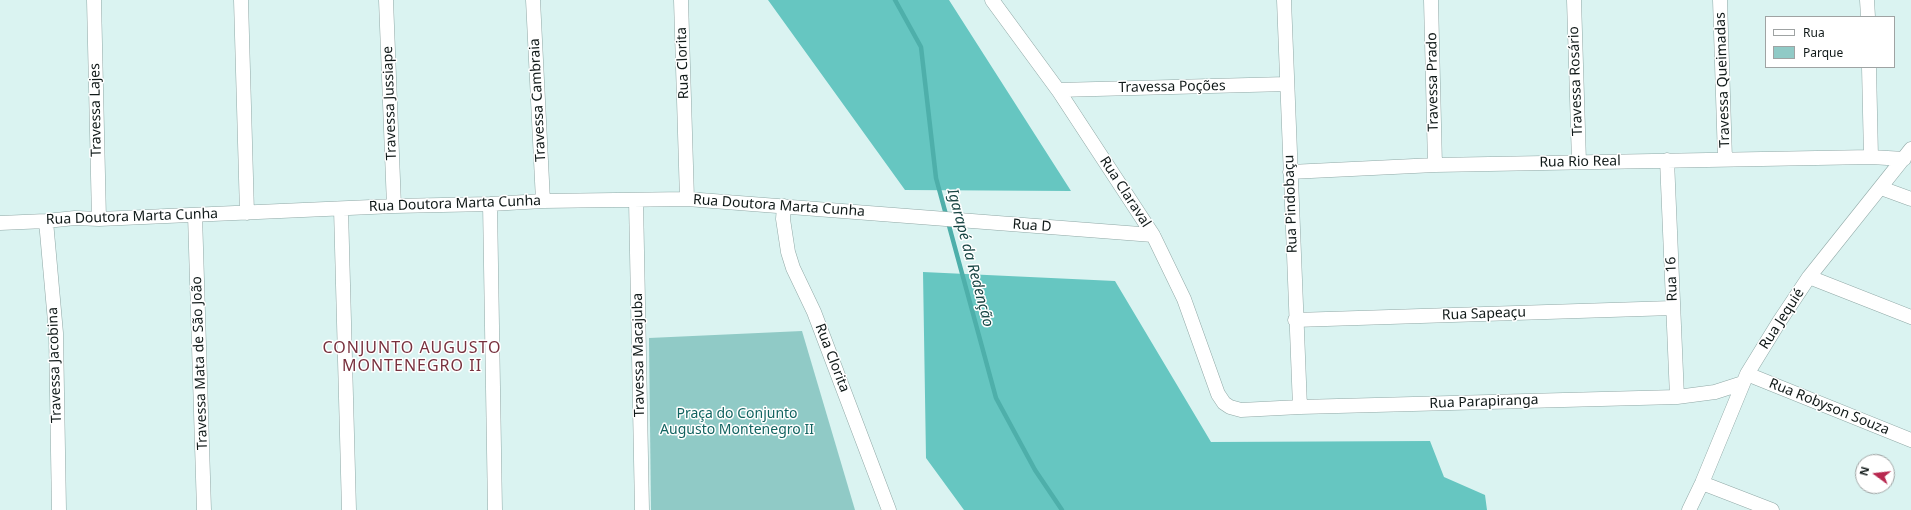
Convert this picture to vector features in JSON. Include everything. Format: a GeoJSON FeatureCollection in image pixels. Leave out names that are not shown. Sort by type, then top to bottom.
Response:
{"type":"FeatureCollection","features":[{"type":"Feature","properties":{"kind":"street","name":"Travessa Lajes"},"geometry":{"type":"LineString","coordinates":[[94,0],[99,219]]}},
{"type":"Feature","properties":{"kind":"street"},"geometry":{"type":"LineString","coordinates":[[241,0],[247,212]]}},
{"type":"Feature","properties":{"kind":"street","name":"Travessa Jussiape"},"geometry":{"type":"LineString","coordinates":[[386,0],[394,206]]}},
{"type":"Feature","properties":{"kind":"street","name":"Travessa Cambraia"},"geometry":{"type":"LineString","coordinates":[[533,0],[543,201]]}},
{"type":"Feature","properties":{"kind":"street","name":"Rua Clorita"},"geometry":{"type":"LineString","coordinates":[[681,0],[688,199]]}},
{"type":"Feature","properties":{"kind":"street","name":"Rua Claraval"},"geometry":{"type":"LineString","coordinates":[[992,0],[1058,90],[1153,235],[1184,299],[1218,394],[1224,403]]}},
{"type":"Feature","properties":{"kind":"street","name":"Rua Pindobaçu"},"geometry":{"type":"LineString","coordinates":[[1284,0],[1295,320],[1300,407]]}},
{"type":"Feature","properties":{"kind":"street","name":"Travessa Prado"},"geometry":{"type":"LineString","coordinates":[[1431,0],[1435,165]]}},
{"type":"Feature","properties":{"kind":"street","name":"Travessa Rosário"},"geometry":{"type":"LineString","coordinates":[[1574,0],[1579,162]]}},
{"type":"Feature","properties":{"kind":"street","name":"Travessa Queimadas"},"geometry":{"type":"LineString","coordinates":[[1720,0],[1725,159]]}},
{"type":"Feature","properties":{"kind":"street"},"geometry":{"type":"LineString","coordinates":[[1868,0],[1868,16]]}},
{"type":"Feature","properties":{"kind":"street"},"geometry":{"type":"LineString","coordinates":[[1869,68],[1871,157]]}},
{"type":"Feature","properties":{"kind":"street","name":"Travessa Poções"},"geometry":{"type":"LineString","coordinates":[[1058,90],[1287,84]]}},
{"type":"Feature","properties":{"kind":"street","name":"Rua Rio Real"},"geometry":{"type":"LineString","coordinates":[[1290,172],[1435,165],[1871,157],[1907,154]]}},
{"type":"Feature","properties":{"kind":"street","name":"Rua Jequié"},"geometry":{"type":"LineString","coordinates":[[1689,510],[1702,483],[1745,378],[1779,322],[1810,277],[1907,154]]}},
{"type":"Feature","properties":{"kind":"street","name":"Rua 16"},"geometry":{"type":"LineString","coordinates":[[1667,160],[1677,397]]}},
{"type":"Feature","properties":{"kind":"street"},"geometry":{"type":"LineString","coordinates":[[1881,188],[1911,199]]}},
{"type":"Feature","properties":{"kind":"street","name":"Rua Doutora Marta Cunha"},"geometry":{"type":"LineString","coordinates":[[0,223],[75,218],[99,219],[394,206],[490,204],[543,201],[688,199],[911,217]]}},
{"type":"Feature","properties":{"kind":"street","name":"Travessa Macajuba"},"geometry":{"type":"LineString","coordinates":[[636,200],[642,510]]}},
{"type":"Feature","properties":{"kind":"street"},"geometry":{"type":"LineString","coordinates":[[490,204],[495,510]]}},
{"type":"Feature","properties":{"kind":"street","name":"Rua Clorita"},"geometry":{"type":"LineString","coordinates":[[784,206],[785,235],[791,262],[814,312],[890,510]]}},
{"type":"Feature","properties":{"kind":"street"},"geometry":{"type":"LineString","coordinates":[[340,209],[350,510]]}},
{"type":"Feature","properties":{"kind":"street","name":"Travessa Mata de São João"},"geometry":{"type":"LineString","coordinates":[[195,215],[204,510]]}},
{"type":"Feature","properties":{"kind":"street","name":"Rua D"},"geometry":{"type":"LineString","coordinates":[[911,217],[1153,235]]}},
{"type":"Feature","properties":{"kind":"street","name":"Travessa Jacobina"},"geometry":{"type":"LineString","coordinates":[[46,221],[56,333],[59,510]]}},
{"type":"Feature","properties":{"kind":"street"},"geometry":{"type":"LineString","coordinates":[[1810,277],[1911,317]]}},
{"type":"Feature","properties":{"kind":"street","name":"Rua Sapeaçu"},"geometry":{"type":"LineString","coordinates":[[1295,320],[1673,308]]}},
{"type":"Feature","properties":{"kind":"street","name":"Rua Parapiranga"},"geometry":{"type":"LineString","coordinates":[[1224,403],[1230,407],[1241,410],[1300,407],[1677,397],[1715,392],[1745,378]]}},
{"type":"Feature","properties":{"kind":"street","name":"Rua Robyson Souza"},"geometry":{"type":"LineString","coordinates":[[1745,378],[1911,440]]}},
{"type":"Feature","properties":{"kind":"street"},"geometry":{"type":"LineString","coordinates":[[1702,483],[1772,510]]}},
{"type":"Feature","properties":{"kind":"green space","name":"Praça do Conjunto Augusto Montenegro II"},"geometry":{"type":"Polygon","coordinates":[[[802,331],[855,510],[651,510],[649,338],[802,331]]]}},
{"type":"Feature","properties":{"kind":"shaded area"},"geometry":{"type":"Polygon","coordinates":[[[768,0],[949,0],[1071,191],[905,190],[768,0]]]}},
{"type":"Feature","properties":{"kind":"shaded area"},"geometry":{"type":"Polygon","coordinates":[[[923,272],[1115,281],[1211,442],[1430,441],[1444,477],[1485,495],[1487,510],[964,510],[926,458],[923,272]]]}},
{"type":"Feature","properties":{"kind":"waterway","name":"Igarapé da Redenção"},"geometry":{"type":"LineString","coordinates":[[895,0],[921,47],[936,178],[996,398],[1035,470],[1062,510]]}},
{"type":"Feature","properties":{"kind":"district","name":"CONJUNTO AUGUSTO MONTENEGRO II"},"geometry":{"type":"Point","coordinates":[412,357]}}]}
